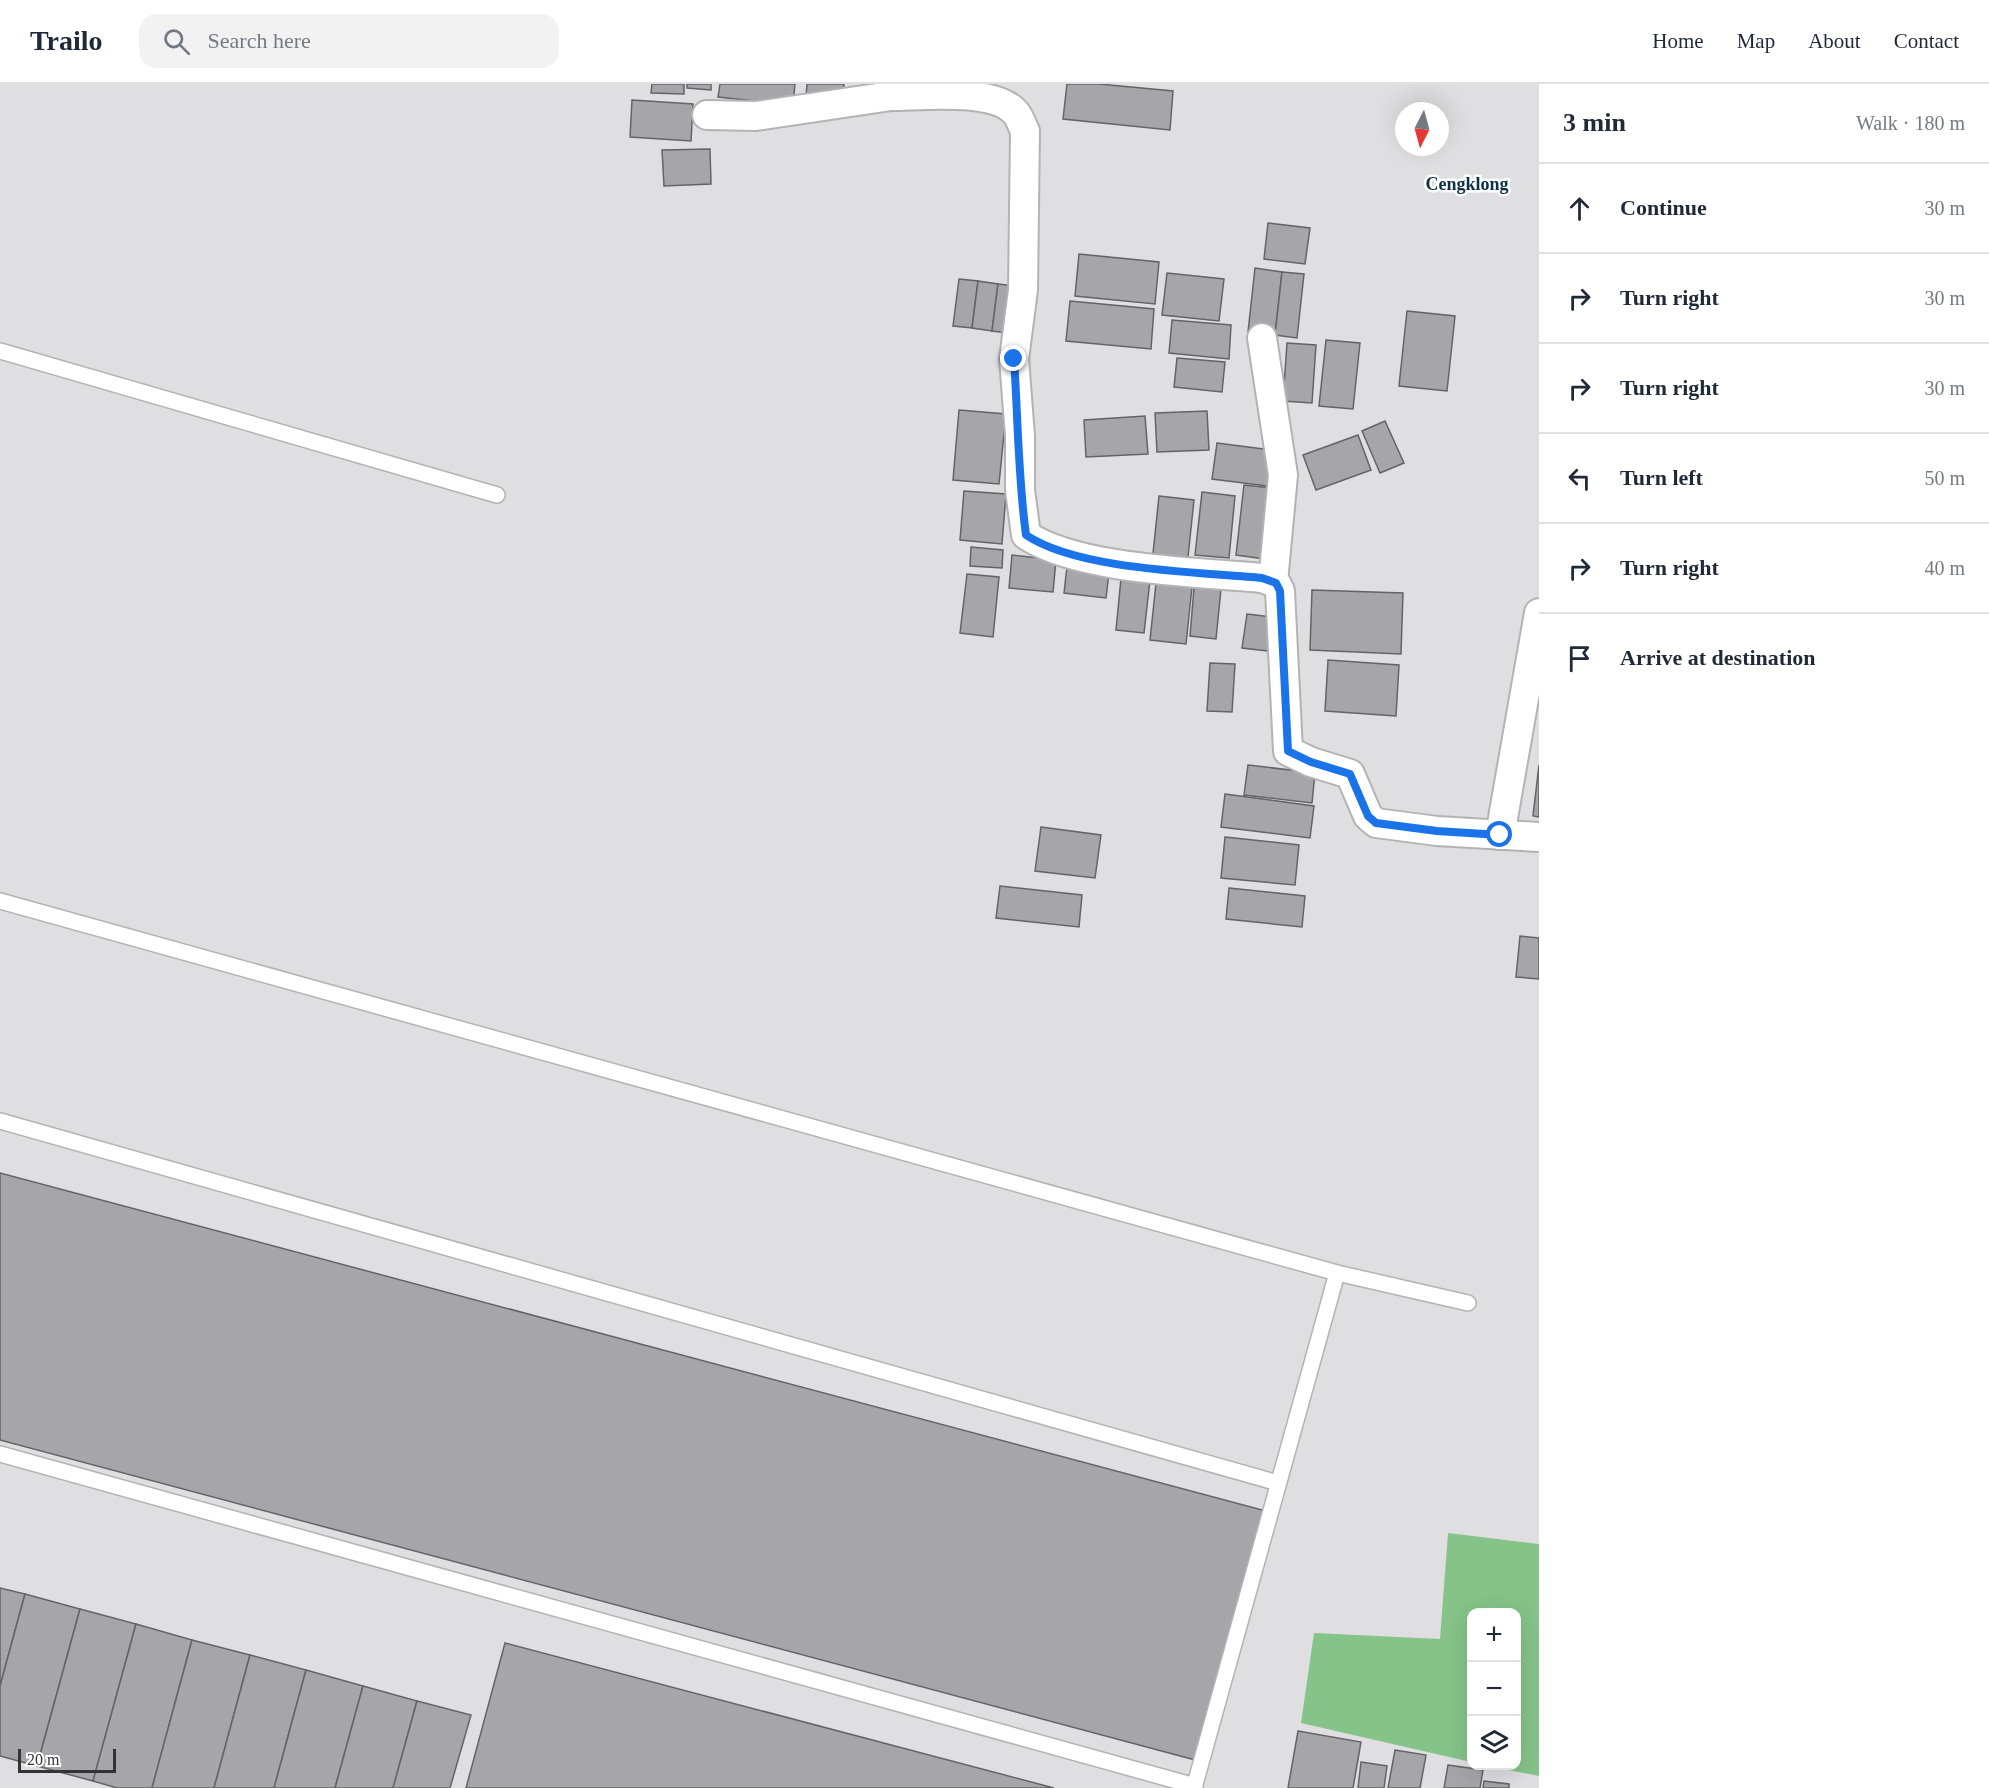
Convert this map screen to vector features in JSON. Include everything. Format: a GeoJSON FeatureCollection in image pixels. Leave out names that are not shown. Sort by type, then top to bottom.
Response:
{"type":"FeatureCollection","features":[{"type":"Feature","properties":{"kind":"street"},"geometry":{"type":"LineString","coordinates":[[707,115],[756,116],[891,90],[971,96],[993,100],[1014,110],[1025,131],[1023,290],[1014,359],[1020,436],[1020,490],[1026,535],[1042,546],[1074,556],[1153,568],[1262,578],[1273,582],[1280,591],[1288,751],[1311,762],[1350,774],[1368,816],[1376,823],[1437,831],[1539,837]]}},
{"type":"Feature","properties":{"kind":"street"},"geometry":{"type":"LineString","coordinates":[[1262,338],[1283,475],[1273,582]]}},
{"type":"Feature","properties":{"kind":"street"},"geometry":{"type":"LineString","coordinates":[[1500,835],[1539,613]]}},
{"type":"Feature","properties":{"kind":"lane"},"geometry":{"type":"LineString","coordinates":[[0,351],[497,495]]}},
{"type":"Feature","properties":{"kind":"lane"},"geometry":{"type":"LineString","coordinates":[[0,901],[1337,1274],[1468,1304]]}},
{"type":"Feature","properties":{"kind":"lane"},"geometry":{"type":"LineString","coordinates":[[0,1121],[1278,1483]]}},
{"type":"Feature","properties":{"kind":"lane"},"geometry":{"type":"LineString","coordinates":[[0,1454],[1194,1787],[1337,1274]]}},
{"type":"Feature","properties":{"kind":"green space"},"geometry":{"type":"Polygon","coordinates":[[[1448,1533],[1539,1544],[1539,1776],[1508,1770],[1521,1770],[1521,1608],[1467,1608],[1467,1761],[1301,1723],[1314,1633],[1440,1639],[1448,1533]]]}},
{"type":"Feature","properties":{"kind":"building"},"geometry":{"type":"Polygon","coordinates":[[[652,84],[684,84],[684,94],[651,93],[652,84]]]}},
{"type":"Feature","properties":{"kind":"building"},"geometry":{"type":"Polygon","coordinates":[[[687,84],[711,84],[711,90],[687,88],[687,84]]]}},
{"type":"Feature","properties":{"kind":"building"},"geometry":{"type":"Polygon","coordinates":[[[720,84],[795,84],[793,105],[718,97],[720,84]]]}},
{"type":"Feature","properties":{"kind":"building"},"geometry":{"type":"Polygon","coordinates":[[[807,84],[844,84],[842,99],[806,96],[807,84]]]}},
{"type":"Feature","properties":{"kind":"building"},"geometry":{"type":"Polygon","coordinates":[[[1067,84],[1099,84],[1173,91],[1170,130],[1063,119],[1067,84]]]}},
{"type":"Feature","properties":{"kind":"building"},"geometry":{"type":"Polygon","coordinates":[[[632,100],[693,104],[691,141],[630,137],[632,100]]]}},
{"type":"Feature","properties":{"kind":"building"},"geometry":{"type":"Polygon","coordinates":[[[710,149],[711,184],[664,186],[662,150],[710,149]]]}},
{"type":"Feature","properties":{"kind":"building"},"geometry":{"type":"Polygon","coordinates":[[[1268,223],[1310,228],[1305,264],[1264,259],[1268,223]]]}},
{"type":"Feature","properties":{"kind":"building"},"geometry":{"type":"Polygon","coordinates":[[[1079,254],[1159,262],[1155,304],[1075,296],[1079,254]]]}},
{"type":"Feature","properties":{"kind":"building"},"geometry":{"type":"Polygon","coordinates":[[[1255,268],[1282,272],[1275,335],[1248,332],[1255,268]]]}},
{"type":"Feature","properties":{"kind":"building"},"geometry":{"type":"Polygon","coordinates":[[[1282,272],[1304,274],[1297,338],[1275,335],[1282,272]]]}},
{"type":"Feature","properties":{"kind":"building"},"geometry":{"type":"Polygon","coordinates":[[[1167,273],[1224,279],[1219,321],[1162,315],[1167,273]]]}},
{"type":"Feature","properties":{"kind":"building"},"geometry":{"type":"Polygon","coordinates":[[[959,279],[978,281],[972,328],[953,326],[959,279]]]}},
{"type":"Feature","properties":{"kind":"building"},"geometry":{"type":"Polygon","coordinates":[[[978,281],[998,284],[992,331],[972,328],[978,281]]]}},
{"type":"Feature","properties":{"kind":"building"},"geometry":{"type":"Polygon","coordinates":[[[998,284],[1014,286],[1008,333],[992,331],[998,284]]]}},
{"type":"Feature","properties":{"kind":"building"},"geometry":{"type":"Polygon","coordinates":[[[1070,301],[1154,309],[1151,349],[1066,341],[1070,301]]]}},
{"type":"Feature","properties":{"kind":"building"},"geometry":{"type":"Polygon","coordinates":[[[1407,311],[1455,316],[1447,391],[1399,386],[1407,311]]]}},
{"type":"Feature","properties":{"kind":"building"},"geometry":{"type":"Polygon","coordinates":[[[1172,320],[1231,325],[1229,359],[1169,353],[1172,320]]]}},
{"type":"Feature","properties":{"kind":"building"},"geometry":{"type":"Polygon","coordinates":[[[1326,340],[1360,343],[1353,409],[1319,406],[1326,340]]]}},
{"type":"Feature","properties":{"kind":"building"},"geometry":{"type":"Polygon","coordinates":[[[1287,343],[1316,345],[1312,403],[1283,401],[1287,343]]]}},
{"type":"Feature","properties":{"kind":"building"},"geometry":{"type":"Polygon","coordinates":[[[1177,358],[1225,362],[1222,392],[1174,387],[1177,358]]]}},
{"type":"Feature","properties":{"kind":"building"},"geometry":{"type":"Polygon","coordinates":[[[959,410],[1006,414],[999,484],[953,480],[959,410]]]}},
{"type":"Feature","properties":{"kind":"building"},"geometry":{"type":"Polygon","coordinates":[[[1207,411],[1209,450],[1157,452],[1155,413],[1207,411]]]}},
{"type":"Feature","properties":{"kind":"building"},"geometry":{"type":"Polygon","coordinates":[[[1145,416],[1148,454],[1086,457],[1084,420],[1145,416]]]}},
{"type":"Feature","properties":{"kind":"building"},"geometry":{"type":"Polygon","coordinates":[[[1385,421],[1404,463],[1380,473],[1362,431],[1385,421]]]}},
{"type":"Feature","properties":{"kind":"building"},"geometry":{"type":"Polygon","coordinates":[[[1358,435],[1371,470],[1316,490],[1303,455],[1358,435]]]}},
{"type":"Feature","properties":{"kind":"building"},"geometry":{"type":"Polygon","coordinates":[[[1217,443],[1271,450],[1267,486],[1212,479],[1217,443]]]}},
{"type":"Feature","properties":{"kind":"building"},"geometry":{"type":"Polygon","coordinates":[[[1244,485],[1281,489],[1272,560],[1236,555],[1244,485]]]}},
{"type":"Feature","properties":{"kind":"building"},"geometry":{"type":"Polygon","coordinates":[[[964,491],[1006,494],[1002,544],[960,540],[964,491]]]}},
{"type":"Feature","properties":{"kind":"building"},"geometry":{"type":"Polygon","coordinates":[[[1202,492],[1235,496],[1229,558],[1195,555],[1202,492]]]}},
{"type":"Feature","properties":{"kind":"building"},"geometry":{"type":"Polygon","coordinates":[[[1159,496],[1194,500],[1187,566],[1152,563],[1159,496]]]}},
{"type":"Feature","properties":{"kind":"building"},"geometry":{"type":"Polygon","coordinates":[[[971,547],[1003,550],[1002,568],[970,566],[971,547]]]}},
{"type":"Feature","properties":{"kind":"building"},"geometry":{"type":"Polygon","coordinates":[[[1012,555],[1056,560],[1053,592],[1009,588],[1012,555]]]}},
{"type":"Feature","properties":{"kind":"building"},"geometry":{"type":"Polygon","coordinates":[[[1068,558],[1110,564],[1106,598],[1064,593],[1068,558]]]}},
{"type":"Feature","properties":{"kind":"building"},"geometry":{"type":"Polygon","coordinates":[[[1122,568],[1151,571],[1144,633],[1116,630],[1122,568]]]}},
{"type":"Feature","properties":{"kind":"building"},"geometry":{"type":"Polygon","coordinates":[[[967,574],[999,577],[993,637],[960,633],[967,574]]]}},
{"type":"Feature","properties":{"kind":"building"},"geometry":{"type":"Polygon","coordinates":[[[1157,574],[1193,578],[1186,644],[1150,640],[1157,574]]]}},
{"type":"Feature","properties":{"kind":"building"},"geometry":{"type":"Polygon","coordinates":[[[1195,576],[1222,579],[1216,639],[1190,636],[1195,576]]]}},
{"type":"Feature","properties":{"kind":"building"},"geometry":{"type":"Polygon","coordinates":[[[1312,590],[1403,593],[1401,654],[1310,650],[1312,590]]]}},
{"type":"Feature","properties":{"kind":"building"},"geometry":{"type":"Polygon","coordinates":[[[1247,614],[1281,618],[1277,652],[1242,648],[1247,614]]]}},
{"type":"Feature","properties":{"kind":"building"},"geometry":{"type":"Polygon","coordinates":[[[1328,660],[1399,665],[1396,716],[1325,711],[1328,660]]]}},
{"type":"Feature","properties":{"kind":"building"},"geometry":{"type":"Polygon","coordinates":[[[1210,663],[1235,664],[1232,712],[1207,711],[1210,663]]]}},
{"type":"Feature","properties":{"kind":"building"},"geometry":{"type":"Polygon","coordinates":[[[1248,765],[1315,773],[1312,803],[1244,795],[1248,765]]]}},
{"type":"Feature","properties":{"kind":"building"},"geometry":{"type":"Polygon","coordinates":[[[1539,765],[1539,817],[1533,816],[1539,765]]]}},
{"type":"Feature","properties":{"kind":"building"},"geometry":{"type":"Polygon","coordinates":[[[1225,794],[1314,806],[1310,838],[1221,827],[1225,794]]]}},
{"type":"Feature","properties":{"kind":"building"},"geometry":{"type":"Polygon","coordinates":[[[1041,827],[1101,835],[1095,878],[1035,871],[1041,827]]]}},
{"type":"Feature","properties":{"kind":"building"},"geometry":{"type":"Polygon","coordinates":[[[1225,837],[1299,845],[1295,885],[1221,878],[1225,837]]]}},
{"type":"Feature","properties":{"kind":"building"},"geometry":{"type":"Polygon","coordinates":[[[1000,886],[1082,895],[1079,927],[996,918],[1000,886]]]}},
{"type":"Feature","properties":{"kind":"building"},"geometry":{"type":"Polygon","coordinates":[[[1229,888],[1305,896],[1302,927],[1226,919],[1229,888]]]}},
{"type":"Feature","properties":{"kind":"building"},"geometry":{"type":"Polygon","coordinates":[[[1520,936],[1539,938],[1539,979],[1516,977],[1520,936]]]}},
{"type":"Feature","properties":{"kind":"building"},"geometry":{"type":"Polygon","coordinates":[[[0,1173],[1266,1511],[1199,1761],[0,1440],[0,1173]]]}},
{"type":"Feature","properties":{"kind":"building"},"geometry":{"type":"Polygon","coordinates":[[[0,1588],[25,1594],[0,1686],[0,1588]]]}},
{"type":"Feature","properties":{"kind":"building"},"geometry":{"type":"Polygon","coordinates":[[[25,1594],[80,1609],[37,1766],[0,1756],[0,1686],[25,1594]]]}},
{"type":"Feature","properties":{"kind":"building"},"geometry":{"type":"Polygon","coordinates":[[[80,1609],[136,1624],[93,1781],[37,1766],[80,1609]]]}},
{"type":"Feature","properties":{"kind":"building"},"geometry":{"type":"Polygon","coordinates":[[[136,1624],[192,1640],[152,1788],[117,1788],[93,1781],[136,1624]]]}},
{"type":"Feature","properties":{"kind":"building"},"geometry":{"type":"Polygon","coordinates":[[[192,1640],[250,1655],[214,1788],[152,1788],[192,1640]]]}},
{"type":"Feature","properties":{"kind":"building"},"geometry":{"type":"Polygon","coordinates":[[[505,1643],[1054,1788],[466,1788],[505,1643]]]}},
{"type":"Feature","properties":{"kind":"building"},"geometry":{"type":"Polygon","coordinates":[[[250,1655],[306,1670],[274,1788],[214,1788],[250,1655]]]}},
{"type":"Feature","properties":{"kind":"building"},"geometry":{"type":"Polygon","coordinates":[[[306,1670],[363,1686],[335,1788],[274,1788],[306,1670]]]}},
{"type":"Feature","properties":{"kind":"building"},"geometry":{"type":"Polygon","coordinates":[[[363,1686],[417,1701],[393,1788],[335,1788],[363,1686]]]}},
{"type":"Feature","properties":{"kind":"building"},"geometry":{"type":"Polygon","coordinates":[[[417,1701],[471,1715],[450,1788],[393,1788],[417,1701]]]}},
{"type":"Feature","properties":{"kind":"building"},"geometry":{"type":"Polygon","coordinates":[[[1298,1731],[1361,1742],[1353,1788],[1288,1788],[1298,1731]]]}},
{"type":"Feature","properties":{"kind":"building"},"geometry":{"type":"Polygon","coordinates":[[[1395,1750],[1426,1755],[1420,1788],[1388,1788],[1395,1750]]]}},
{"type":"Feature","properties":{"kind":"building"},"geometry":{"type":"Polygon","coordinates":[[[1361,1762],[1387,1766],[1384,1788],[1358,1788],[1361,1762]]]}},
{"type":"Feature","properties":{"kind":"building"},"geometry":{"type":"Polygon","coordinates":[[[1448,1765],[1467,1768],[1467,1770],[1483,1770],[1480,1788],[1444,1788],[1448,1765]]]}},
{"type":"Feature","properties":{"kind":"building"},"geometry":{"type":"Polygon","coordinates":[[[1484,1781],[1509,1784],[1509,1788],[1483,1788],[1484,1781]]]}},
{"type":"Feature","properties":{"kind":"district","name":"Cengklong"},"geometry":{"type":"Point","coordinates":[1467,184]}},
{"type":"Feature","properties":{"kind":"route"},"geometry":{"type":"LineString","coordinates":[[1014,359],[1020,436],[1020,490],[1026,535],[1042,546],[1074,556],[1153,568],[1262,578],[1276,583],[1280,591],[1288,751],[1311,762],[1350,774],[1368,816],[1376,823],[1414,829],[1500,835]]}}]}
